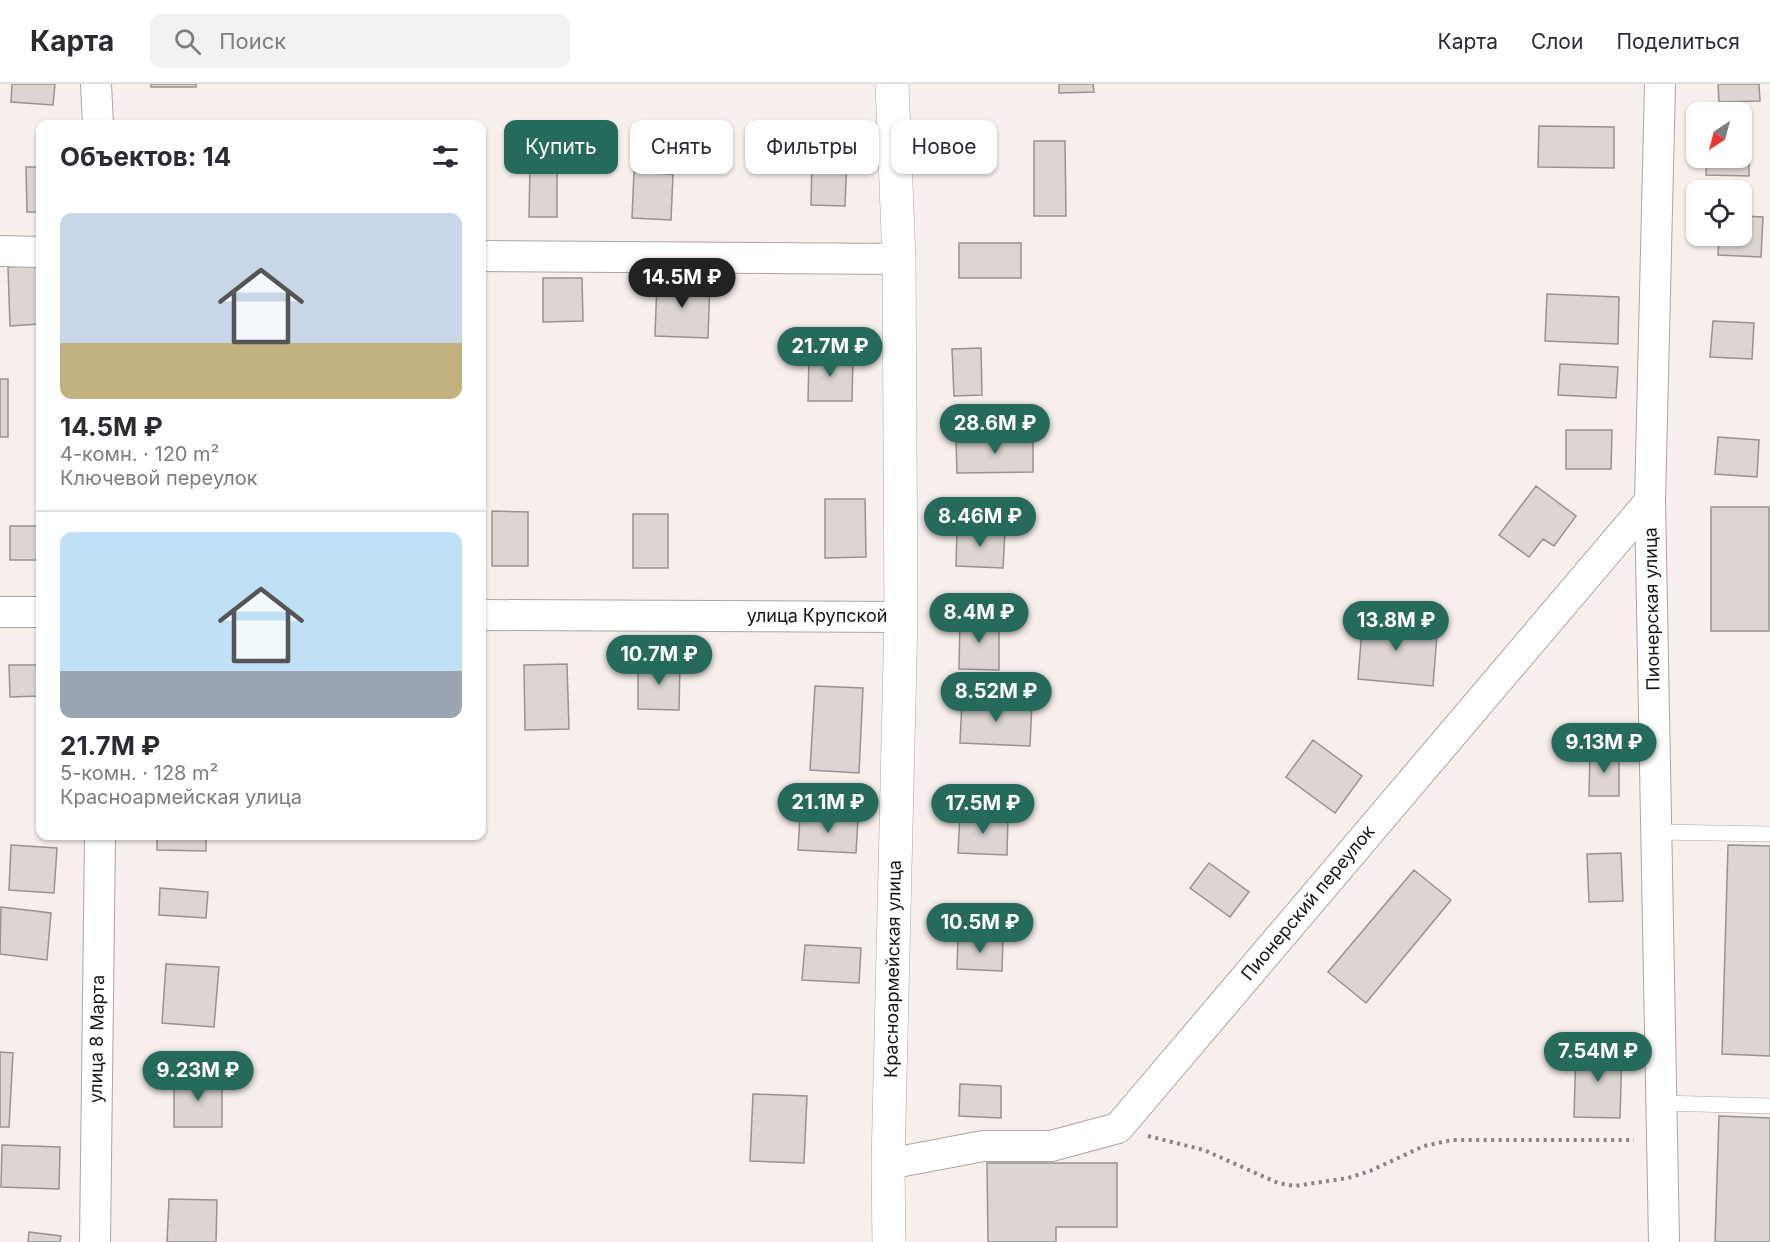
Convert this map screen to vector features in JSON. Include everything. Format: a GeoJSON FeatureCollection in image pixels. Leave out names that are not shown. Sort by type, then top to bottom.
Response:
{"type":"FeatureCollection","features":[{"type":"Feature","properties":{"kind":"street"},"geometry":{"type":"LineString","coordinates":[[96,84],[98,120]]}},
{"type":"Feature","properties":{"kind":"street","name":"Красноармейская улица"},"geometry":{"type":"LineString","coordinates":[[889,1242],[888,1164],[901,617],[898,259],[892,84]]}},
{"type":"Feature","properties":{"kind":"street","name":"Пионерская улица"},"geometry":{"type":"LineString","coordinates":[[1660,84],[1650,501],[1664,1242]]}},
{"type":"Feature","properties":{"kind":"street"},"geometry":{"type":"LineString","coordinates":[[0,251],[36,252]]}},
{"type":"Feature","properties":{"kind":"street"},"geometry":{"type":"LineString","coordinates":[[486,256],[898,259]]}},
{"type":"Feature","properties":{"kind":"street","name":"Пионерский переулок"},"geometry":{"type":"LineString","coordinates":[[1118,1128],[1650,501]]}},
{"type":"Feature","properties":{"kind":"street"},"geometry":{"type":"LineString","coordinates":[[0,612],[36,612]]}},
{"type":"Feature","properties":{"kind":"street","name":"улица Крупской"},"geometry":{"type":"LineString","coordinates":[[486,615],[901,617]]}},
{"type":"Feature","properties":{"kind":"street","name":"улица 8 Марта"},"geometry":{"type":"LineString","coordinates":[[95,1242],[100,840]]}},
{"type":"Feature","properties":{"kind":"street"},"geometry":{"type":"LineString","coordinates":[[888,1164],[983,1146],[1051,1146],[1118,1128]]}},
{"type":"Feature","properties":{"kind":"lane"},"geometry":{"type":"LineString","coordinates":[[1656,832],[1770,834]]}},
{"type":"Feature","properties":{"kind":"lane"},"geometry":{"type":"LineString","coordinates":[[1661,1103],[1770,1106]]}},
{"type":"Feature","properties":{"kind":"path"},"geometry":{"type":"LineString","coordinates":[[1118,1128],[1204,1149],[1278,1183],[1295,1186],[1348,1178],[1370,1171],[1424,1146],[1452,1140],[1662,1140]]}},
{"type":"Feature","properties":{"kind":"building"},"geometry":{"type":"Polygon","coordinates":[[[12,84],[55,84],[53,105],[11,102],[12,84]]]}},
{"type":"Feature","properties":{"kind":"building"},"geometry":{"type":"Polygon","coordinates":[[[151,84],[196,84],[196,87],[151,87],[151,84]]]}},
{"type":"Feature","properties":{"kind":"building"},"geometry":{"type":"Polygon","coordinates":[[[1059,84],[1093,84],[1094,92],[1059,93],[1059,84]]]}},
{"type":"Feature","properties":{"kind":"building"},"geometry":{"type":"Polygon","coordinates":[[[1718,84],[1759,84],[1760,101],[1719,102],[1718,84]]]}},
{"type":"Feature","properties":{"kind":"building"},"geometry":{"type":"Polygon","coordinates":[[[1539,126],[1614,127],[1614,168],[1538,167],[1539,126]]]}},
{"type":"Feature","properties":{"kind":"building"},"geometry":{"type":"Polygon","coordinates":[[[1034,141],[1065,141],[1066,216],[1034,216],[1034,141]]]}},
{"type":"Feature","properties":{"kind":"building"},"geometry":{"type":"Polygon","coordinates":[[[26,167],[36,167],[36,212],[27,212],[26,167]]]}},
{"type":"Feature","properties":{"kind":"building"},"geometry":{"type":"Polygon","coordinates":[[[1706,168],[1749,168],[1749,176],[1706,175],[1706,168]]]}},
{"type":"Feature","properties":{"kind":"building"},"geometry":{"type":"Polygon","coordinates":[[[530,174],[557,174],[557,217],[529,217],[530,174]]]}},
{"type":"Feature","properties":{"kind":"building"},"geometry":{"type":"Polygon","coordinates":[[[634,174],[673,174],[671,220],[632,218],[634,174]]]}},
{"type":"Feature","properties":{"kind":"building"},"geometry":{"type":"Polygon","coordinates":[[[812,174],[846,174],[845,206],[811,205],[812,174]]]}},
{"type":"Feature","properties":{"kind":"building"},"geometry":{"type":"Polygon","coordinates":[[[1752,216],[1763,217],[1761,257],[1718,255],[1718,246],[1752,246],[1752,216]]]}},
{"type":"Feature","properties":{"kind":"building"},"geometry":{"type":"Polygon","coordinates":[[[959,243],[1021,243],[1021,278],[959,278],[959,243]]]}},
{"type":"Feature","properties":{"kind":"building"},"geometry":{"type":"Polygon","coordinates":[[[36,265],[36,324],[10,326],[8,267],[36,265]]]}},
{"type":"Feature","properties":{"kind":"building"},"geometry":{"type":"Polygon","coordinates":[[[543,278],[582,278],[583,321],[543,322],[543,278]]]}},
{"type":"Feature","properties":{"kind":"building"},"geometry":{"type":"Polygon","coordinates":[[[657,280],[710,282],[708,338],[655,336],[657,280]]]}},
{"type":"Feature","properties":{"kind":"building"},"geometry":{"type":"Polygon","coordinates":[[[1547,294],[1619,297],[1618,344],[1545,341],[1547,294]]]}},
{"type":"Feature","properties":{"kind":"building"},"geometry":{"type":"Polygon","coordinates":[[[1713,321],[1754,323],[1752,359],[1710,357],[1713,321]]]}},
{"type":"Feature","properties":{"kind":"building"},"geometry":{"type":"Polygon","coordinates":[[[981,348],[982,395],[954,396],[952,349],[981,348]]]}},
{"type":"Feature","properties":{"kind":"building"},"geometry":{"type":"Polygon","coordinates":[[[809,355],[853,356],[852,401],[808,401],[809,355]]]}},
{"type":"Feature","properties":{"kind":"building"},"geometry":{"type":"Polygon","coordinates":[[[1560,364],[1618,367],[1616,398],[1558,395],[1560,364]]]}},
{"type":"Feature","properties":{"kind":"building"},"geometry":{"type":"Polygon","coordinates":[[[0,379],[8,379],[8,437],[0,437],[0,379]]]}},
{"type":"Feature","properties":{"kind":"building"},"geometry":{"type":"Polygon","coordinates":[[[1566,430],[1612,430],[1611,469],[1566,469],[1566,430]]]}},
{"type":"Feature","properties":{"kind":"building"},"geometry":{"type":"Polygon","coordinates":[[[1033,437],[1033,472],[957,473],[956,439],[1033,437]]]}},
{"type":"Feature","properties":{"kind":"building"},"geometry":{"type":"Polygon","coordinates":[[[1718,437],[1759,440],[1757,477],[1715,474],[1718,437]]]}},
{"type":"Feature","properties":{"kind":"building"},"geometry":{"type":"Polygon","coordinates":[[[1536,486],[1576,516],[1554,546],[1543,539],[1529,557],[1499,535],[1536,486]]]}},
{"type":"Feature","properties":{"kind":"building"},"geometry":{"type":"Polygon","coordinates":[[[825,499],[865,499],[866,557],[825,558],[825,499]]]}},
{"type":"Feature","properties":{"kind":"building"},"geometry":{"type":"Polygon","coordinates":[[[1711,507],[1769,507],[1769,631],[1711,631],[1711,507]]]}},
{"type":"Feature","properties":{"kind":"building"},"geometry":{"type":"Polygon","coordinates":[[[492,511],[528,512],[528,566],[492,566],[492,511]]]}},
{"type":"Feature","properties":{"kind":"building"},"geometry":{"type":"Polygon","coordinates":[[[633,514],[668,514],[668,568],[633,568],[633,514]]]}},
{"type":"Feature","properties":{"kind":"building"},"geometry":{"type":"Polygon","coordinates":[[[10,526],[36,526],[36,560],[10,560],[10,526]]]}},
{"type":"Feature","properties":{"kind":"building"},"geometry":{"type":"Polygon","coordinates":[[[957,529],[1005,531],[1003,568],[956,566],[957,529]]]}},
{"type":"Feature","properties":{"kind":"building"},"geometry":{"type":"Polygon","coordinates":[[[1363,615],[1415,619],[1414,632],[1437,634],[1433,686],[1358,679],[1363,615]]]}},
{"type":"Feature","properties":{"kind":"building"},"geometry":{"type":"Polygon","coordinates":[[[960,618],[999,619],[999,670],[959,669],[960,618]]]}},
{"type":"Feature","properties":{"kind":"building"},"geometry":{"type":"Polygon","coordinates":[[[638,663],[680,664],[679,710],[638,709],[638,663]]]}},
{"type":"Feature","properties":{"kind":"building"},"geometry":{"type":"Polygon","coordinates":[[[567,664],[569,729],[525,730],[524,665],[567,664]]]}},
{"type":"Feature","properties":{"kind":"building"},"geometry":{"type":"Polygon","coordinates":[[[9,665],[36,665],[36,696],[10,697],[9,665]]]}},
{"type":"Feature","properties":{"kind":"building"},"geometry":{"type":"Polygon","coordinates":[[[815,686],[863,688],[859,773],[810,770],[815,686]]]}},
{"type":"Feature","properties":{"kind":"building"},"geometry":{"type":"Polygon","coordinates":[[[962,700],[1032,703],[1030,746],[960,743],[962,700]]]}},
{"type":"Feature","properties":{"kind":"building"},"geometry":{"type":"Polygon","coordinates":[[[1313,740],[1362,776],[1335,813],[1286,777],[1313,740]]]}},
{"type":"Feature","properties":{"kind":"building"},"geometry":{"type":"Polygon","coordinates":[[[1590,751],[1619,751],[1619,796],[1589,796],[1590,751]]]}},
{"type":"Feature","properties":{"kind":"building"},"geometry":{"type":"Polygon","coordinates":[[[960,814],[1008,816],[1007,855],[958,853],[960,814]]]}},
{"type":"Feature","properties":{"kind":"building"},"geometry":{"type":"Polygon","coordinates":[[[800,816],[858,819],[856,853],[798,850],[800,816]]]}},
{"type":"Feature","properties":{"kind":"building"},"geometry":{"type":"Polygon","coordinates":[[[157,840],[206,840],[206,851],[157,850],[157,840]]]}},
{"type":"Feature","properties":{"kind":"building"},"geometry":{"type":"Polygon","coordinates":[[[11,845],[57,848],[54,893],[9,890],[11,845]]]}},
{"type":"Feature","properties":{"kind":"building"},"geometry":{"type":"Polygon","coordinates":[[[1728,845],[1770,846],[1770,1056],[1722,1054],[1728,845]]]}},
{"type":"Feature","properties":{"kind":"building"},"geometry":{"type":"Polygon","coordinates":[[[1621,853],[1623,901],[1589,902],[1587,854],[1621,853]]]}},
{"type":"Feature","properties":{"kind":"building"},"geometry":{"type":"Polygon","coordinates":[[[1209,863],[1249,892],[1230,917],[1190,888],[1209,863]]]}},
{"type":"Feature","properties":{"kind":"building"},"geometry":{"type":"Polygon","coordinates":[[[1414,870],[1451,900],[1366,1003],[1328,972],[1414,870]]]}},
{"type":"Feature","properties":{"kind":"building"},"geometry":{"type":"Polygon","coordinates":[[[160,888],[208,892],[206,918],[159,915],[160,888]]]}},
{"type":"Feature","properties":{"kind":"building"},"geometry":{"type":"Polygon","coordinates":[[[1,907],[51,913],[47,960],[0,954],[1,907]]]}},
{"type":"Feature","properties":{"kind":"building"},"geometry":{"type":"Polygon","coordinates":[[[958,936],[1003,938],[1002,971],[957,969],[958,936]]]}},
{"type":"Feature","properties":{"kind":"building"},"geometry":{"type":"Polygon","coordinates":[[[805,945],[861,948],[859,983],[802,980],[805,945]]]}},
{"type":"Feature","properties":{"kind":"building"},"geometry":{"type":"Polygon","coordinates":[[[166,964],[219,967],[214,1027],[162,1023],[166,964]]]}},
{"type":"Feature","properties":{"kind":"building"},"geometry":{"type":"Polygon","coordinates":[[[1576,1047],[1622,1048],[1620,1118],[1574,1117],[1576,1047]]]}},
{"type":"Feature","properties":{"kind":"building"},"geometry":{"type":"Polygon","coordinates":[[[0,1052],[13,1053],[9,1127],[0,1127],[0,1052]]]}},
{"type":"Feature","properties":{"kind":"building"},"geometry":{"type":"Polygon","coordinates":[[[174,1078],[222,1078],[222,1127],[174,1127],[174,1078]]]}},
{"type":"Feature","properties":{"kind":"building"},"geometry":{"type":"Polygon","coordinates":[[[960,1084],[1001,1086],[1001,1118],[959,1116],[960,1084]]]}},
{"type":"Feature","properties":{"kind":"building"},"geometry":{"type":"Polygon","coordinates":[[[753,1094],[807,1096],[804,1163],[750,1161],[753,1094]]]}},
{"type":"Feature","properties":{"kind":"building"},"geometry":{"type":"Polygon","coordinates":[[[1719,1116],[1770,1118],[1770,1242],[1715,1242],[1719,1116]]]}},
{"type":"Feature","properties":{"kind":"building"},"geometry":{"type":"Polygon","coordinates":[[[2,1145],[60,1147],[59,1189],[1,1187],[2,1145]]]}},
{"type":"Feature","properties":{"kind":"building"},"geometry":{"type":"Polygon","coordinates":[[[987,1163],[1117,1163],[1117,1227],[1056,1227],[1056,1242],[988,1242],[987,1163]]]}},
{"type":"Feature","properties":{"kind":"building"},"geometry":{"type":"Polygon","coordinates":[[[169,1199],[217,1200],[216,1242],[167,1242],[169,1199]]]}},
{"type":"Feature","properties":{"kind":"building"},"geometry":{"type":"Polygon","coordinates":[[[29,1232],[61,1236],[60,1242],[28,1242],[29,1232]]]}}]}
